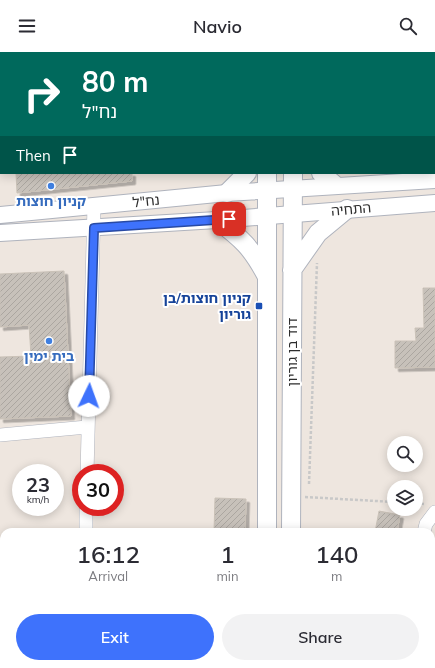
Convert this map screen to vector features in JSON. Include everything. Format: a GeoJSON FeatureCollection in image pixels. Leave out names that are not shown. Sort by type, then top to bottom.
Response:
{"type":"FeatureCollection","features":[{"type":"Feature","properties":{"kind":"main road"},"geometry":{"type":"LineString","coordinates":[[227,193],[246,174]]}},
{"type":"Feature","properties":{"kind":"main road"},"geometry":{"type":"LineString","coordinates":[[322,174],[336,185]]}},
{"type":"Feature","properties":{"kind":"main road","name":"דוד בן גוריון"},"geometry":{"type":"LineString","coordinates":[[292,528],[299,496],[292,270],[293,181]]}},
{"type":"Feature","properties":{"kind":"main road","name":"דוד בן גוריון"},"geometry":{"type":"LineString","coordinates":[[267,182],[267,528]]}},
{"type":"Feature","properties":{"kind":"main road"},"geometry":{"type":"LineString","coordinates":[[292,270],[318,234],[347,209]]}},
{"type":"Feature","properties":{"kind":"main road"},"geometry":{"type":"LineString","coordinates":[[217,220],[242,239],[254,253],[267,277]]}},
{"type":"Feature","properties":{"kind":"street","name":"התחיה"},"geometry":{"type":"LineString","coordinates":[[293,181],[336,185],[435,180]]}},
{"type":"Feature","properties":{"kind":"street","name":"נח\"ל"},"geometry":{"type":"LineString","coordinates":[[0,215],[227,193],[267,182],[293,181]]}},
{"type":"Feature","properties":{"kind":"street","name":"התחיה"},"geometry":{"type":"LineString","coordinates":[[267,216],[435,203]]}},
{"type":"Feature","properties":{"kind":"street"},"geometry":{"type":"LineString","coordinates":[[87,464],[94,206]]}},
{"type":"Feature","properties":{"kind":"street","name":"נח\"ל"},"geometry":{"type":"LineString","coordinates":[[0,233],[267,216]]}},
{"type":"Feature","properties":{"kind":"street"},"geometry":{"type":"LineString","coordinates":[[0,435],[87,428]]}},
{"type":"Feature","properties":{"kind":"street"},"geometry":{"type":"LineString","coordinates":[[425,528],[426,524],[435,512]]}},
{"type":"Feature","properties":{"kind":"street"},"geometry":{"type":"LineString","coordinates":[[86,516],[86,528]]}},
{"type":"Feature","properties":{"kind":"path"},"geometry":{"type":"LineString","coordinates":[[299,496],[317,257]]}},
{"type":"Feature","properties":{"kind":"path"},"geometry":{"type":"LineString","coordinates":[[299,496],[387,502]]}},
{"type":"Feature","properties":{"kind":"path"},"geometry":{"type":"LineString","coordinates":[[299,496],[308,504]]}},
{"type":"Feature","properties":{"kind":"building","name":"קניון חוצות"},"geometry":{"type":"Polygon","coordinates":[[[16,174],[132,174],[132,181],[17,193],[16,174]]]}},
{"type":"Feature","properties":{"kind":"building","name":"בית ימין"},"geometry":{"type":"Polygon","coordinates":[[[64,271],[71,416],[0,419],[0,357],[31,356],[29,325],[0,327],[0,274],[64,271]]]}},
{"type":"Feature","properties":{"kind":"building"},"geometry":{"type":"Polygon","coordinates":[[[423,288],[435,288],[435,367],[395,368],[395,341],[416,341],[415,328],[424,328],[423,288]]]}},
{"type":"Feature","properties":{"kind":"building"},"geometry":{"type":"Polygon","coordinates":[[[215,498],[246,499],[245,528],[214,528],[215,498]]]}},
{"type":"Feature","properties":{"kind":"building"},"geometry":{"type":"Polygon","coordinates":[[[379,511],[387,513],[387,516],[400,516],[398,528],[376,528],[379,511]]]}},
{"type":"Feature","properties":{"kind":"place","name":"קניון חוצות"},"geometry":{"type":"Point","coordinates":[51,186]}},
{"type":"Feature","properties":{"kind":"place","name":"קניון חוצות/בן גוריון"},"geometry":{"type":"Point","coordinates":[259,306]}},
{"type":"Feature","properties":{"kind":"place","name":"בית ימין"},"geometry":{"type":"Point","coordinates":[49,341]}},
{"type":"Feature","properties":{"kind":"route"},"geometry":{"type":"LineString","coordinates":[[89,396],[94,228],[229,219]]}}]}
